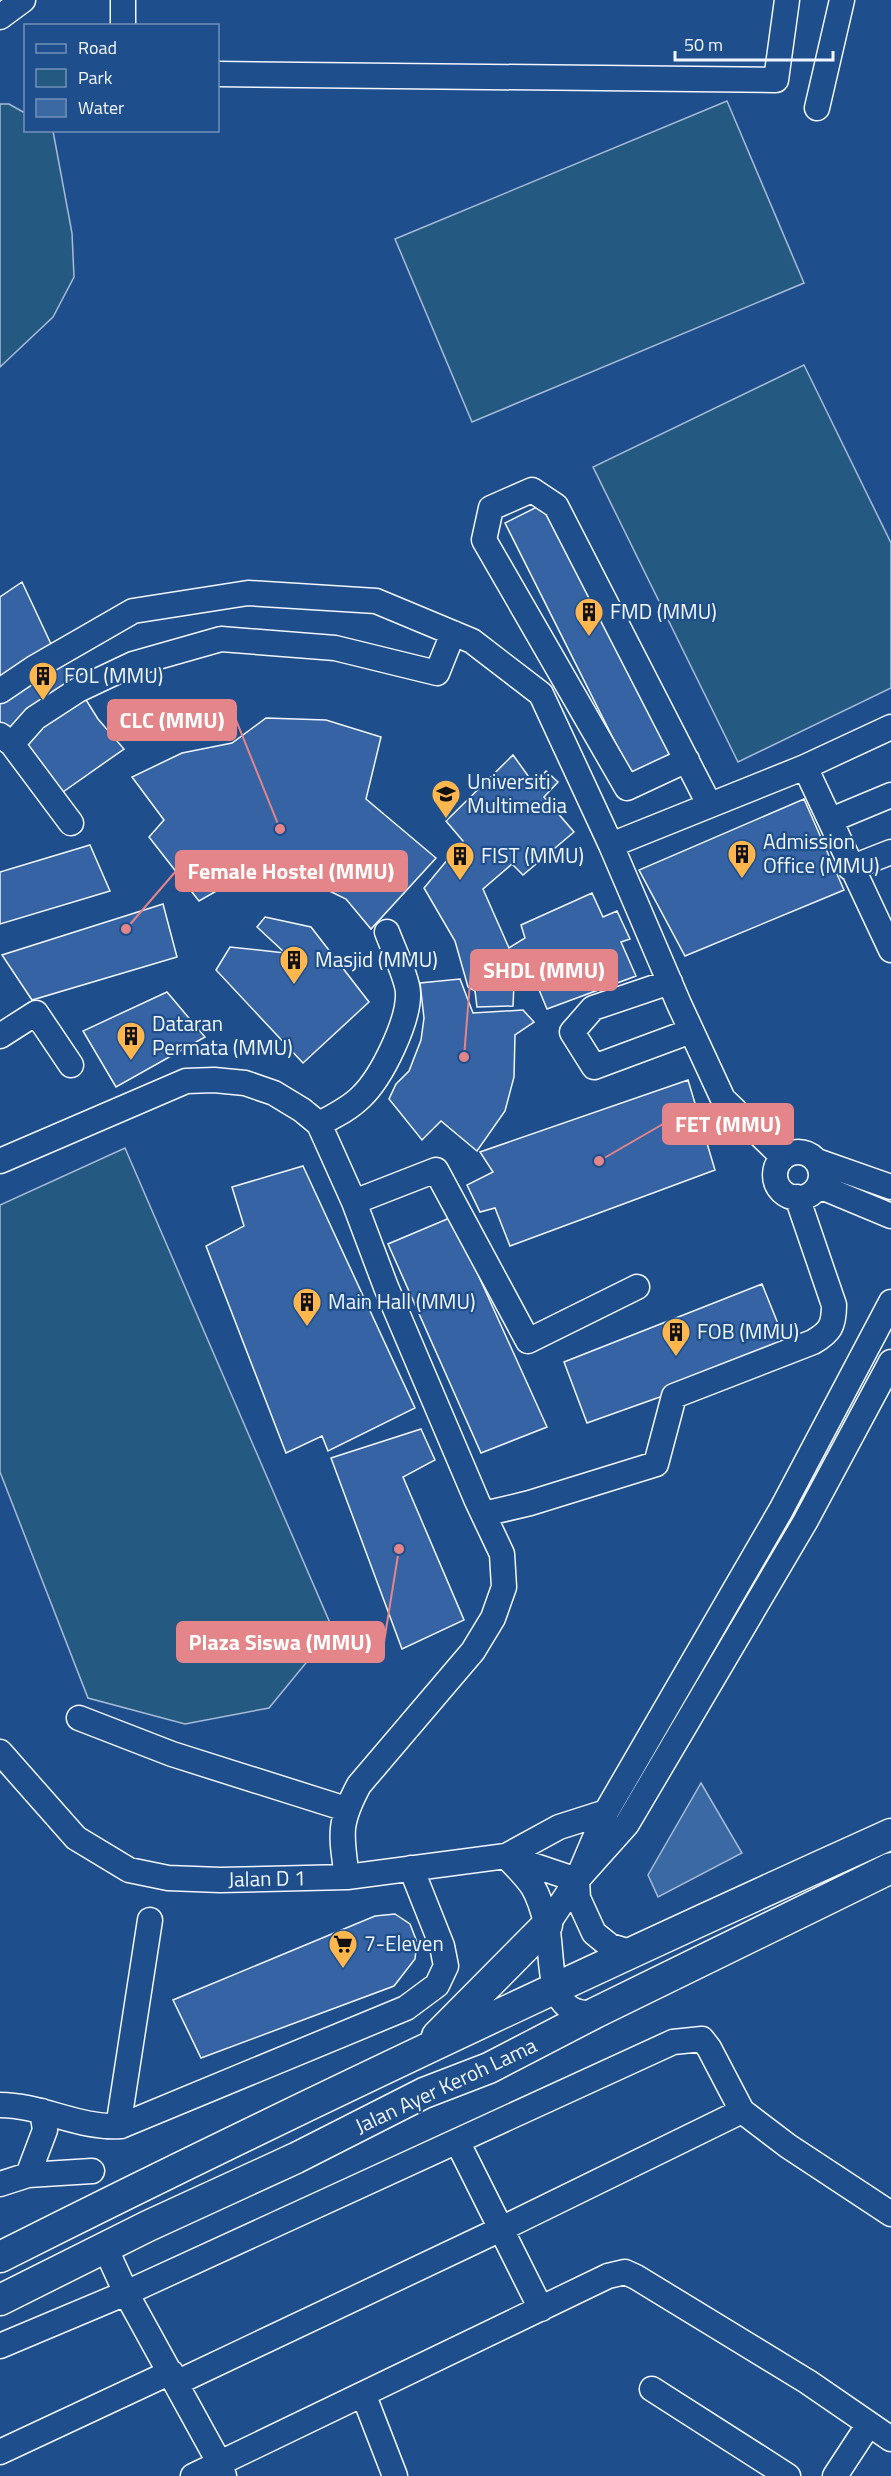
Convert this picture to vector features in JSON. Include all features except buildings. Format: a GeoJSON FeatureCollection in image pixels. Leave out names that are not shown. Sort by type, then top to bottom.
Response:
{"type":"FeatureCollection","features":[{"type":"Feature","properties":{"kind":"main road","name":"Jalan Ayer Keroh Lama"},"geometry":{"type":"LineString","coordinates":[[0,2257],[207,2154],[630,1952],[891,1834]]}},
{"type":"Feature","properties":{"kind":"main road","name":"Jalan Ayer Keroh Lama"},"geometry":{"type":"LineString","coordinates":[[0,2300],[105,2247],[296,2158],[424,2093],[489,2068],[595,2013],[891,1868]]}},
{"type":"Feature","properties":{"kind":"main road"},"geometry":{"type":"LineString","coordinates":[[423,2051],[547,1925]]}},
{"type":"Feature","properties":{"kind":"main road"},"geometry":{"type":"LineString","coordinates":[[0,2264],[21,2259],[56,2241],[78,2235],[105,2247],[115,2222],[127,2208],[140,2199],[164,2190],[193,2174],[207,2154]]}},
{"type":"Feature","properties":{"kind":"street"},"geometry":{"type":"LineString","coordinates":[[0,17],[23,0]]}},
{"type":"Feature","properties":{"kind":"street"},"geometry":{"type":"LineString","coordinates":[[123,0],[123,24]]}},
{"type":"Feature","properties":{"kind":"street"},"geometry":{"type":"LineString","coordinates":[[219,74],[776,80],[787,0]]}},
{"type":"Feature","properties":{"kind":"street"},"geometry":{"type":"LineString","coordinates":[[817,108],[842,0]]}},
{"type":"Feature","properties":{"kind":"street"},"geometry":{"type":"LineString","coordinates":[[687,760],[627,788],[484,540],[490,508],[532,490],[556,506],[687,760],[709,804]]}},
{"type":"Feature","properties":{"kind":"street"},"geometry":{"type":"LineString","coordinates":[[0,691],[34,668],[133,611],[248,593],[376,601],[472,641],[541,694],[611,845],[723,1099],[783,1157]]}},
{"type":"Feature","properties":{"kind":"street"},"geometry":{"type":"LineString","coordinates":[[71,823],[6,740],[78,690],[133,664],[221,639],[335,648],[437,673],[453,633]]}},
{"type":"Feature","properties":{"kind":"street"},"geometry":{"type":"LineString","coordinates":[[611,845],[805,767],[891,726]]}},
{"type":"Feature","properties":{"kind":"street"},"geometry":{"type":"LineString","coordinates":[[805,767],[831,820],[850,868],[891,950]]}},
{"type":"Feature","properties":{"kind":"street"},"geometry":{"type":"LineString","coordinates":[[831,820],[891,795]]}},
{"type":"Feature","properties":{"kind":"street"},"geometry":{"type":"LineString","coordinates":[[850,868],[891,852]]}},
{"type":"Feature","properties":{"kind":"street"},"geometry":{"type":"LineString","coordinates":[[319,1124],[343,1112],[363,1095],[389,1055],[404,1023],[409,991],[387,932]]}},
{"type":"Feature","properties":{"kind":"street"},"geometry":{"type":"LineString","coordinates":[[670,982],[593,1008],[572,1032],[594,1067],[691,1030]]}},
{"type":"Feature","properties":{"kind":"street"},"geometry":{"type":"LineString","coordinates":[[0,1036],[36,1013],[71,1065]]}},
{"type":"Feature","properties":{"kind":"street"},"geometry":{"type":"LineString","coordinates":[[2,1153],[186,1081],[214,1080],[245,1083],[274,1093],[302,1110],[319,1124],[354,1202],[391,1298],[502,1554],[504,1587],[493,1618],[473,1652],[359,1785],[346,1809],[341,1835],[347,1877]]}},
{"type":"Feature","properties":{"kind":"street"},"geometry":{"type":"LineString","coordinates":[[818,1161],[822,1174],[819,1186],[810,1195],[797,1197],[786,1194],[779,1187],[775,1177],[777,1166],[783,1157],[795,1152],[807,1153],[818,1161],[891,1187]]}},
{"type":"Feature","properties":{"kind":"street"},"geometry":{"type":"LineString","coordinates":[[354,1202],[436,1170],[528,1341],[637,1287]]}},
{"type":"Feature","properties":{"kind":"street"},"geometry":{"type":"LineString","coordinates":[[819,1186],[891,1216]]}},
{"type":"Feature","properties":{"kind":"street"},"geometry":{"type":"LineString","coordinates":[[484,1514],[530,1503],[656,1464],[674,1396],[813,1342],[828,1333],[834,1318],[834,1305],[797,1197]]}},
{"type":"Feature","properties":{"kind":"street"},"geometry":{"type":"LineString","coordinates":[[630,1952],[610,1946],[594,1933],[578,1898],[577,1880],[606,1812],[781,1510],[891,1302]]}},
{"type":"Feature","properties":{"kind":"street"},"geometry":{"type":"LineString","coordinates":[[547,1925],[577,1880],[627,1824],[805,1522],[883,1395],[891,1362]]}},
{"type":"Feature","properties":{"kind":"street"},"geometry":{"type":"LineString","coordinates":[[79,1718],[172,1754],[346,1809]]}},
{"type":"Feature","properties":{"kind":"street","name":"Jalan D 1"},"geometry":{"type":"LineString","coordinates":[[0,1752],[76,1838],[129,1870],[178,1879],[347,1877],[506,1856],[577,1880]]}},
{"type":"Feature","properties":{"kind":"street"},"geometry":{"type":"LineString","coordinates":[[595,2013],[579,2014],[566,2006],[555,1989],[547,1925],[533,1887],[506,1856],[560,1827],[606,1812]]}},
{"type":"Feature","properties":{"kind":"street"},"geometry":{"type":"LineString","coordinates":[[0,2105],[42,2111],[106,2128],[121,2126],[406,2008],[437,1985],[446,1966],[442,1946],[411,1868]]}},
{"type":"Feature","properties":{"kind":"street"},"geometry":{"type":"LineString","coordinates":[[121,2126],[119,2121],[150,1920]]}},
{"type":"Feature","properties":{"kind":"street"},"geometry":{"type":"LineString","coordinates":[[0,2346],[126,2293],[672,2042],[686,2039],[702,2039],[709,2048],[742,2111],[788,2146],[891,2214]]}},
{"type":"Feature","properties":{"kind":"street"},"geometry":{"type":"LineString","coordinates":[[28,2175],[45,2130],[42,2111]]}},
{"type":"Feature","properties":{"kind":"street"},"geometry":{"type":"LineString","coordinates":[[0,2452],[173,2378],[501,2229],[742,2111]]}},
{"type":"Feature","properties":{"kind":"street"},"geometry":{"type":"LineString","coordinates":[[457,2140],[541,2309]]}},
{"type":"Feature","properties":{"kind":"street"},"geometry":{"type":"LineString","coordinates":[[0,2184],[28,2175],[92,2171]]}},
{"type":"Feature","properties":{"kind":"street"},"geometry":{"type":"LineString","coordinates":[[105,2247],[126,2293],[222,2470]]}},
{"type":"Feature","properties":{"kind":"street"},"geometry":{"type":"LineString","coordinates":[[193,2476],[222,2470],[364,2396],[608,2276],[625,2272],[798,2376],[891,2439]]}},
{"type":"Feature","properties":{"kind":"street"},"geometry":{"type":"LineString","coordinates":[[652,2389],[788,2476]]}},
{"type":"Feature","properties":{"kind":"street"},"geometry":{"type":"LineString","coordinates":[[364,2396],[395,2476]]}},
{"type":"Feature","properties":{"kind":"street"},"geometry":{"type":"LineString","coordinates":[[835,2476],[869,2424]]}},
{"type":"Feature","properties":{"kind":"green space"},"geometry":{"type":"Polygon","coordinates":[[[727,101],[804,283],[472,422],[395,239],[727,101]]]}},
{"type":"Feature","properties":{"kind":"green space"},"geometry":{"type":"Polygon","coordinates":[[[0,104],[9,104],[24,112],[24,132],[53,132],[72,233],[74,277],[53,317],[0,367],[0,104]]]}},
{"type":"Feature","properties":{"kind":"green space"},"geometry":{"type":"Polygon","coordinates":[[[804,365],[891,543],[891,688],[738,762],[593,467],[804,365]]]}},
{"type":"Feature","properties":{"kind":"green space"},"geometry":{"type":"Polygon","coordinates":[[[125,1148],[333,1630],[269,1708],[185,1724],[88,1698],[0,1472],[0,1205],[125,1148]]]}},
{"type":"Feature","properties":{"kind":"water"},"geometry":{"type":"Polygon","coordinates":[[[701,1783],[742,1853],[658,1897],[648,1875],[701,1783]]]}},
{"type":"Feature","properties":{"kind":"place","name":"FMD (MMU)"},"geometry":{"type":"Point","coordinates":[589,638]}},
{"type":"Feature","properties":{"kind":"place","name":"FOL (MMU)"},"geometry":{"type":"Point","coordinates":[43,702]}},
{"type":"Feature","properties":{"kind":"place","name":"Universiti Multimedia"},"geometry":{"type":"Point","coordinates":[446,820]}},
{"type":"Feature","properties":{"kind":"place","name":"CLC (MMU)"},"geometry":{"type":"Point","coordinates":[280,829]}},
{"type":"Feature","properties":{"kind":"place","name":"Admission Office (MMU)"},"geometry":{"type":"Point","coordinates":[742,880]}},
{"type":"Feature","properties":{"kind":"place","name":"FIST (MMU)"},"geometry":{"type":"Point","coordinates":[460,882]}},
{"type":"Feature","properties":{"kind":"place","name":"Female Hostel (MMU)"},"geometry":{"type":"Point","coordinates":[126,929]}},
{"type":"Feature","properties":{"kind":"place","name":"Masjid (MMU)"},"geometry":{"type":"Point","coordinates":[294,986]}},
{"type":"Feature","properties":{"kind":"place","name":"SHDL (MMU)"},"geometry":{"type":"Point","coordinates":[464,1057]}},
{"type":"Feature","properties":{"kind":"place","name":"Dataran Permata (MMU)"},"geometry":{"type":"Point","coordinates":[131,1062]}},
{"type":"Feature","properties":{"kind":"place","name":"FET (MMU)"},"geometry":{"type":"Point","coordinates":[599,1161]}},
{"type":"Feature","properties":{"kind":"place","name":"Main Hall (MMU)"},"geometry":{"type":"Point","coordinates":[307,1328]}},
{"type":"Feature","properties":{"kind":"place","name":"FOB (MMU)"},"geometry":{"type":"Point","coordinates":[676,1358]}},
{"type":"Feature","properties":{"kind":"place","name":"Plaza Siswa (MMU)"},"geometry":{"type":"Point","coordinates":[399,1549]}},
{"type":"Feature","properties":{"kind":"place","name":"7-Eleven"},"geometry":{"type":"Point","coordinates":[343,1970]}}]}
